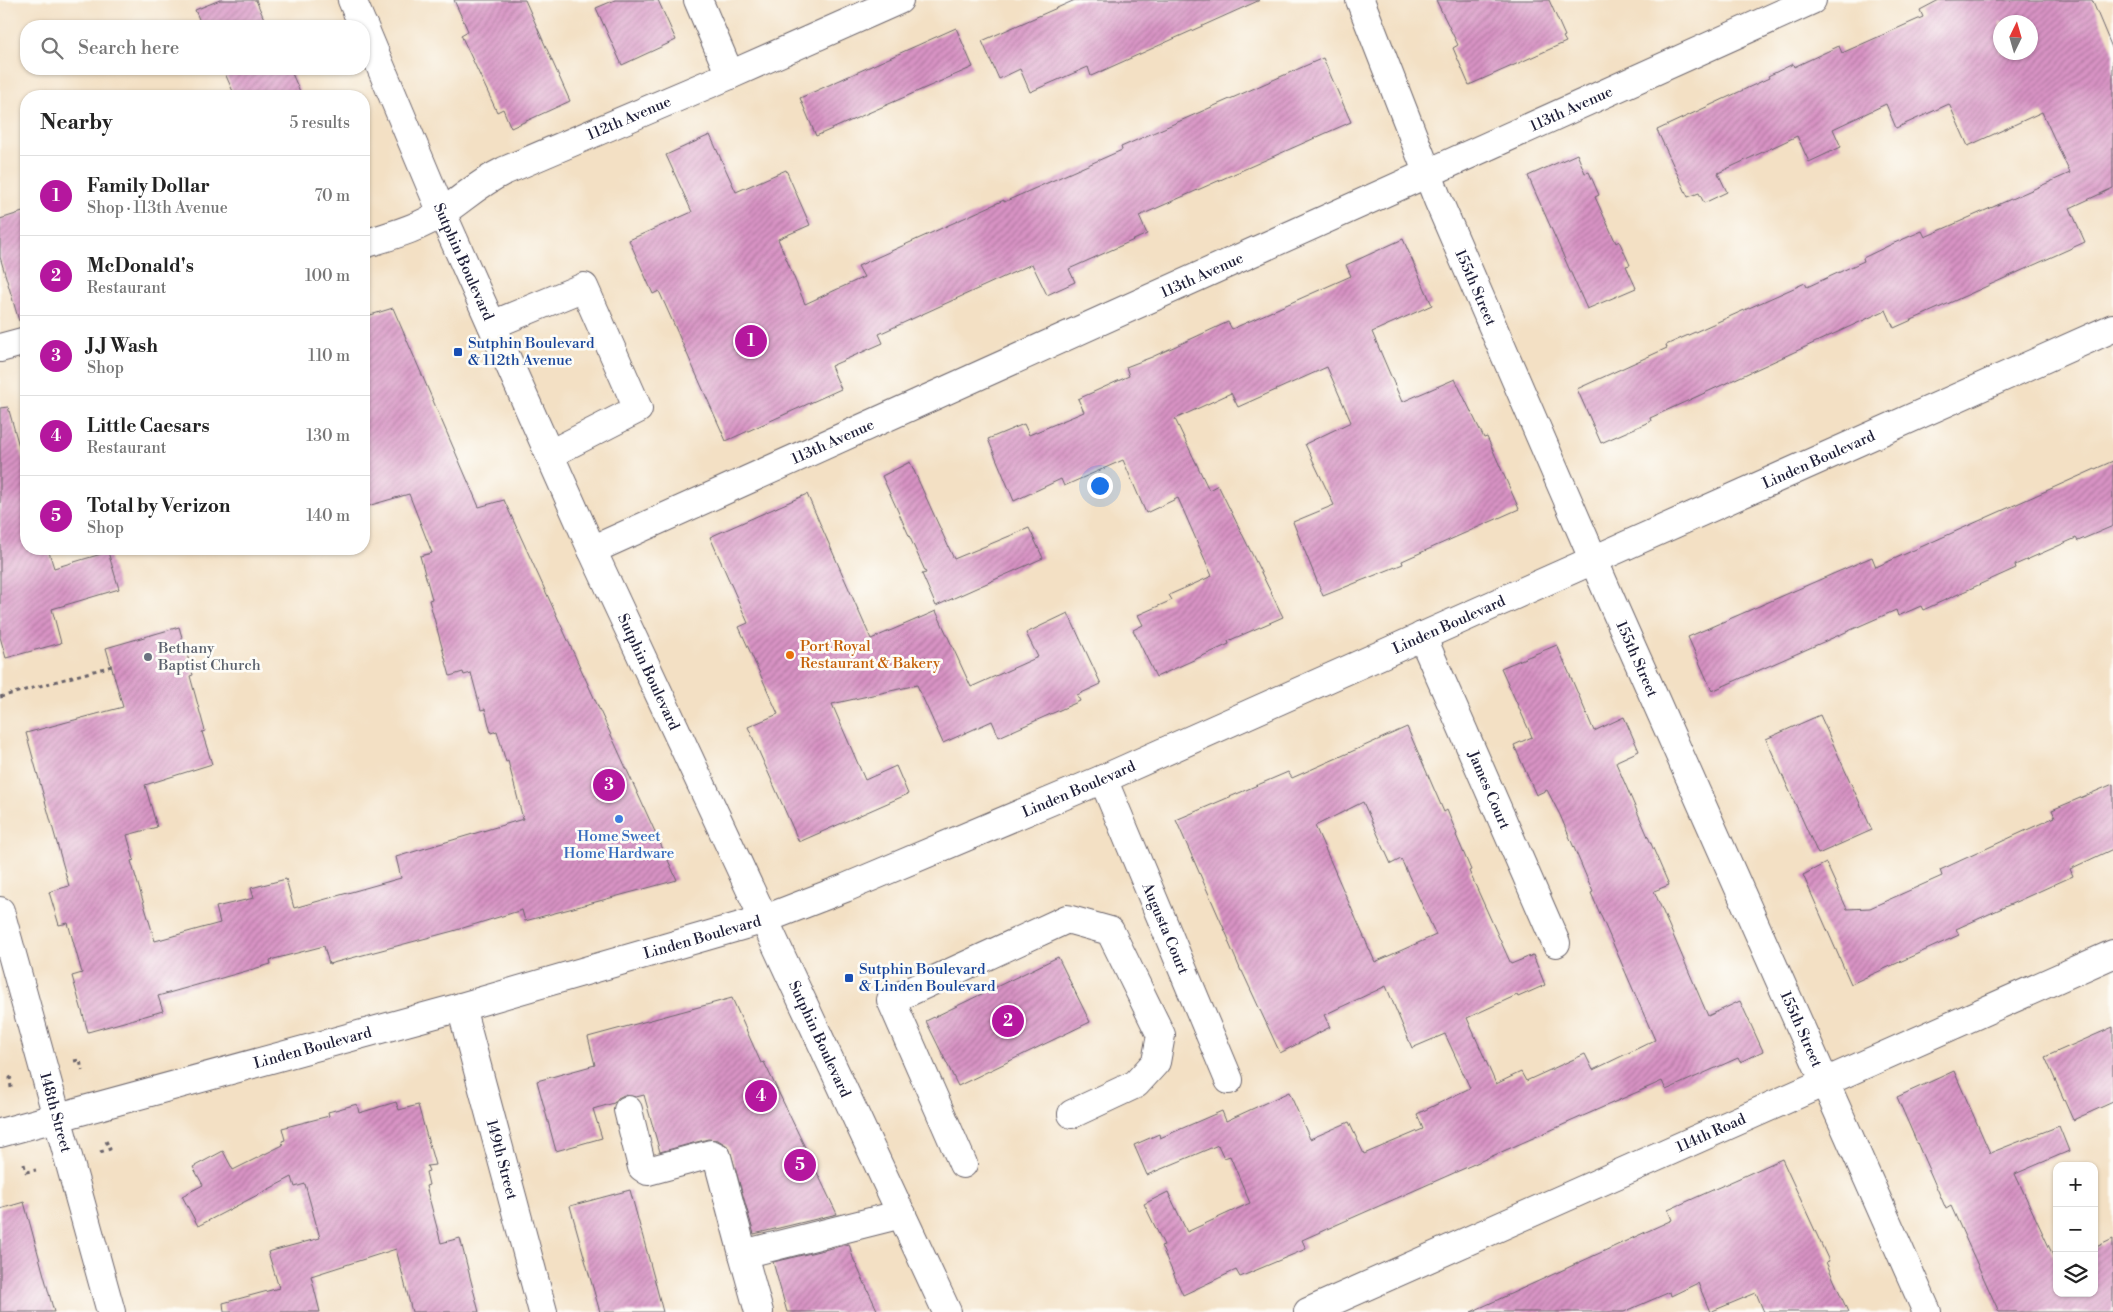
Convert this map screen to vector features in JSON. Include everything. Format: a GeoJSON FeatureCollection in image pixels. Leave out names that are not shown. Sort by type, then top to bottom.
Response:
{"type":"FeatureCollection","features":[{"type":"Feature","properties":{"kind":"street","name":"Sutphin Boulevard"},"geometry":{"type":"LineString","coordinates":[[352,0],[361,20]]}},
{"type":"Feature","properties":{"kind":"street"},"geometry":{"type":"LineString","coordinates":[[698,0],[730,75]]}},
{"type":"Feature","properties":{"kind":"street","name":"112th Avenue"},"geometry":{"type":"LineString","coordinates":[[370,242],[404,232],[442,213],[490,177],[730,75],[899,0]]}},
{"type":"Feature","properties":{"kind":"street","name":"155th Street"},"geometry":{"type":"LineString","coordinates":[[1360,0],[1427,173],[1593,559],[1927,1312]]}},
{"type":"Feature","properties":{"kind":"street","name":"113th Avenue"},"geometry":{"type":"LineString","coordinates":[[592,550],[1812,0]]}},
{"type":"Feature","properties":{"kind":"street","name":"Sutphin Boulevard"},"geometry":{"type":"LineString","coordinates":[[370,41],[442,213],[592,550],[947,1312]]}},
{"type":"Feature","properties":{"kind":"street"},"geometry":{"type":"LineString","coordinates":[[492,325],[584,288],[592,305],[638,409],[550,454]]}},
{"type":"Feature","properties":{"kind":"street","name":"Linden Boulevard"},"geometry":{"type":"LineString","coordinates":[[0,1133],[461,1007],[765,919],[845,888],[1103,779],[2113,328]]}},
{"type":"Feature","properties":{"kind":"street"},"geometry":{"type":"LineString","coordinates":[[0,348],[20,343]]}},
{"type":"Feature","properties":{"kind":"street","name":"James Court"},"geometry":{"type":"LineString","coordinates":[[1422,636],[1556,943]]}},
{"type":"Feature","properties":{"kind":"street","name":"Augusta Court"},"geometry":{"type":"LineString","coordinates":[[1103,779],[1229,1080]]}},
{"type":"Feature","properties":{"kind":"street","name":"148th Street"},"geometry":{"type":"LineString","coordinates":[[0,911],[111,1312]]}},
{"type":"Feature","properties":{"kind":"street"},"geometry":{"type":"LineString","coordinates":[[962,1164],[891,1000],[1067,919],[1110,931],[1161,1035],[1156,1062],[1136,1084],[1072,1114]]}},
{"type":"Feature","properties":{"kind":"street","name":"114th Road"},"geometry":{"type":"LineString","coordinates":[[1308,1312],[2113,954]]}},
{"type":"Feature","properties":{"kind":"street","name":"149th Street"},"geometry":{"type":"LineString","coordinates":[[461,1007],[543,1312]]}},
{"type":"Feature","properties":{"kind":"street"},"geometry":{"type":"LineString","coordinates":[[628,1110],[644,1169],[648,1171],[711,1154],[717,1157],[759,1312]]}},
{"type":"Feature","properties":{"kind":"street"},"geometry":{"type":"LineString","coordinates":[[743,1254],[902,1214]]}},
{"type":"Feature","properties":{"kind":"path"},"geometry":{"type":"LineString","coordinates":[[0,697],[112,666]]}},
{"type":"Feature","properties":{"kind":"path"},"geometry":{"type":"LineString","coordinates":[[100,1152],[110,1149],[106,1141]]}},
{"type":"Feature","properties":{"kind":"path"},"geometry":{"type":"LineString","coordinates":[[24,1164],[26,1172],[36,1170]]}},
{"type":"Feature","properties":{"kind":"building"},"geometry":{"type":"Polygon","coordinates":[[[220,0],[256,0],[264,20],[199,20],[195,10],[220,0]]]}},
{"type":"Feature","properties":{"kind":"building"},"geometry":{"type":"Polygon","coordinates":[[[454,0],[525,0],[570,101],[511,128],[503,109],[497,112],[461,35],[468,31],[454,0]]]}},
{"type":"Feature","properties":{"kind":"building"},"geometry":{"type":"Polygon","coordinates":[[[615,0],[658,0],[676,40],[622,65],[596,8],[615,0]]]}},
{"type":"Feature","properties":{"kind":"building"},"geometry":{"type":"Polygon","coordinates":[[[1075,0],[1260,0],[1091,76],[1088,67],[1030,92],[1020,69],[999,79],[982,41],[1075,0]]]}},
{"type":"Feature","properties":{"kind":"building"},"geometry":{"type":"Polygon","coordinates":[[[1436,0],[1549,0],[1566,42],[1469,85],[1453,48],[1458,45],[1436,0]]]}},
{"type":"Feature","properties":{"kind":"building"},"geometry":{"type":"Polygon","coordinates":[[[1939,0],[2092,0],[2113,50],[2113,188],[2070,208],[2085,242],[1894,328],[1886,310],[1650,418],[1651,421],[1601,443],[1577,389],[1667,348],[1666,345],[1805,283],[1807,287],[1864,261],[1863,258],[1892,244],[1922,231],[1925,237],[2070,173],[2042,112],[1968,146],[1949,104],[1896,128],[1886,104],[1833,129],[1841,147],[1809,162],[1797,136],[1718,173],[1727,192],[1704,203],[1699,193],[1688,197],[1657,130],[1769,78],[1768,76],[1793,64],[1794,67],[1839,46],[1842,53],[1923,17],[1920,10],[1939,0]]]}},
{"type":"Feature","properties":{"kind":"building"},"geometry":{"type":"Polygon","coordinates":[[[956,28],[973,67],[816,136],[800,98],[956,28]]]}},
{"type":"Feature","properties":{"kind":"building"},"geometry":{"type":"Polygon","coordinates":[[[1323,58],[1351,122],[1139,216],[1147,234],[1069,269],[1075,282],[1047,295],[1032,264],[879,334],[883,343],[831,366],[841,389],[726,441],[659,291],[653,294],[629,240],[692,212],[666,155],[710,135],[736,192],[786,170],[810,225],[778,239],[805,304],[864,277],[858,266],[1004,200],[1004,202],[1122,150],[1121,147],[1323,58]]]}},
{"type":"Feature","properties":{"kind":"building"},"geometry":{"type":"Polygon","coordinates":[[[226,75],[293,75],[299,90],[232,90],[226,75]]]}},
{"type":"Feature","properties":{"kind":"building"},"geometry":{"type":"Polygon","coordinates":[[[1577,154],[1585,173],[1589,172],[1599,195],[1595,197],[1616,243],[1619,241],[1630,265],[1626,266],[1636,288],[1587,309],[1528,176],[1577,154]]]}},
{"type":"Feature","properties":{"kind":"building"},"geometry":{"type":"Polygon","coordinates":[[[20,213],[20,321],[0,257],[0,219],[20,213]]]}},
{"type":"Feature","properties":{"kind":"building"},"geometry":{"type":"Polygon","coordinates":[[[1403,239],[1432,305],[1372,332],[1402,402],[1455,379],[1484,438],[1487,437],[1519,509],[1402,561],[1403,564],[1323,596],[1293,522],[1334,505],[1305,444],[1351,422],[1327,367],[1238,407],[1231,393],[1175,419],[1209,490],[1218,485],[1283,617],[1228,641],[1229,644],[1156,677],[1133,630],[1143,625],[1138,615],[1172,600],[1169,595],[1212,576],[1178,498],[1146,513],[1123,460],[1064,486],[1061,479],[1014,501],[988,439],[1024,424],[1029,435],[1084,412],[1078,399],[1129,376],[1126,367],[1228,322],[1232,329],[1351,276],[1346,265],[1403,239]]]}},
{"type":"Feature","properties":{"kind":"building"},"geometry":{"type":"Polygon","coordinates":[[[393,308],[479,507],[504,500],[677,880],[525,921],[522,910],[453,931],[329,964],[324,946],[270,960],[271,964],[158,996],[163,1011],[88,1032],[72,976],[82,973],[68,923],[59,925],[49,892],[69,886],[26,733],[123,707],[106,648],[179,627],[193,675],[190,676],[205,731],[202,732],[212,764],[145,785],[157,827],[127,835],[134,860],[131,861],[155,941],[220,923],[216,907],[254,898],[251,888],[286,879],[294,908],[401,878],[396,857],[523,819],[508,761],[506,762],[497,731],[491,733],[485,709],[481,710],[471,673],[464,675],[463,672],[450,676],[429,600],[432,599],[420,556],[432,553],[409,494],[370,505],[370,315],[393,308]]]}},
{"type":"Feature","properties":{"kind":"building"},"geometry":{"type":"Polygon","coordinates":[[[8,407],[20,450],[20,555],[50,555],[54,568],[98,555],[109,555],[119,589],[52,609],[61,643],[6,658],[0,637],[0,408],[8,407]]]}},
{"type":"Feature","properties":{"kind":"building"},"geometry":{"type":"Polygon","coordinates":[[[2113,461],[2113,526],[2078,541],[2076,538],[2015,565],[2016,568],[1923,610],[1921,606],[1898,616],[1896,610],[1712,691],[1688,637],[1872,557],[1876,567],[2113,461]]]}},
{"type":"Feature","properties":{"kind":"building"},"geometry":{"type":"Polygon","coordinates":[[[910,462],[954,559],[1029,528],[1043,558],[936,606],[922,574],[926,573],[882,476],[910,462]]]}},
{"type":"Feature","properties":{"kind":"building"},"geometry":{"type":"Polygon","coordinates":[[[807,494],[871,639],[936,611],[971,687],[1038,657],[1026,633],[1068,613],[1101,684],[1077,695],[1080,701],[999,737],[992,721],[943,743],[917,685],[832,704],[865,780],[896,766],[908,794],[799,842],[748,727],[778,714],[739,627],[748,623],[710,537],[807,494]]]}},
{"type":"Feature","properties":{"kind":"building"},"geometry":{"type":"Polygon","coordinates":[[[1557,645],[1594,731],[1624,717],[1639,751],[1616,763],[1669,885],[1654,891],[1708,1016],[1740,1001],[1763,1051],[1740,1062],[1738,1058],[1666,1090],[1662,1081],[1302,1240],[1306,1249],[1240,1277],[1236,1270],[1183,1295],[1161,1246],[1164,1245],[1144,1204],[1168,1192],[1187,1232],[1250,1203],[1230,1156],[1224,1158],[1218,1145],[1147,1175],[1134,1145],[1159,1134],[1160,1138],[1222,1111],[1226,1121],[1289,1092],[1310,1139],[1349,1122],[1364,1154],[1423,1129],[1417,1114],[1470,1088],[1445,1034],[1412,1048],[1386,986],[1324,1015],[1330,1027],[1280,1053],[1241,971],[1176,820],[1288,772],[1292,778],[1407,727],[1444,812],[1447,810],[1471,870],[1469,871],[1511,964],[1533,955],[1545,985],[1518,997],[1517,995],[1467,1018],[1496,1084],[1521,1072],[1526,1081],[1585,1054],[1593,1070],[1655,1040],[1591,893],[1593,892],[1560,815],[1547,790],[1536,795],[1514,745],[1532,737],[1501,668],[1557,645]],[[1363,802],[1315,826],[1375,962],[1436,935],[1401,859],[1391,864],[1363,802]]]}},
{"type":"Feature","properties":{"kind":"building"},"geometry":{"type":"Polygon","coordinates":[[[1820,715],[1872,830],[1818,854],[1766,739],[1820,715]]]}},
{"type":"Feature","properties":{"kind":"building"},"geometry":{"type":"Polygon","coordinates":[[[2113,784],[2113,849],[2070,869],[2073,876],[1956,929],[1959,935],[1851,984],[1803,875],[1826,863],[1847,909],[1870,908],[1942,876],[1940,870],[2055,817],[2052,810],[2113,784]]]}},
{"type":"Feature","properties":{"kind":"building"},"geometry":{"type":"Polygon","coordinates":[[[1058,957],[1090,1022],[958,1086],[926,1021],[1058,957]]]}},
{"type":"Feature","properties":{"kind":"building"},"geometry":{"type":"Polygon","coordinates":[[[732,998],[761,1063],[764,1062],[837,1214],[754,1234],[729,1147],[718,1140],[708,1139],[660,1152],[644,1095],[636,1097],[624,1095],[614,1103],[593,1109],[602,1138],[556,1151],[537,1081],[595,1065],[588,1037],[732,998]]]}},
{"type":"Feature","properties":{"kind":"building"},"geometry":{"type":"Polygon","coordinates":[[[2113,1027],[2113,1102],[2073,1120],[2045,1057],[2113,1027]]]}},
{"type":"Feature","properties":{"kind":"building"},"geometry":{"type":"Polygon","coordinates":[[[1954,1071],[1990,1153],[2059,1126],[2069,1151],[2015,1174],[2053,1255],[2053,1297],[2098,1297],[2098,1246],[2113,1239],[2113,1312],[1999,1312],[1951,1206],[1946,1209],[1897,1097],[1954,1071]]]}},
{"type":"Feature","properties":{"kind":"building"},"geometry":{"type":"Polygon","coordinates":[[[396,1102],[399,1110],[418,1105],[435,1165],[427,1166],[429,1171],[426,1172],[429,1185],[426,1186],[441,1243],[460,1238],[479,1312],[412,1312],[396,1249],[311,1276],[320,1312],[224,1312],[223,1303],[279,1288],[268,1252],[320,1238],[305,1184],[295,1187],[292,1177],[198,1226],[182,1196],[203,1185],[193,1167],[223,1151],[233,1170],[283,1145],[282,1141],[285,1140],[282,1128],[329,1116],[328,1112],[357,1104],[359,1113],[396,1102]]]}},
{"type":"Feature","properties":{"kind":"building"},"geometry":{"type":"Polygon","coordinates":[[[1782,1159],[1829,1261],[1826,1262],[1848,1312],[1764,1312],[1756,1293],[1710,1312],[1698,1283],[1671,1296],[1670,1292],[1624,1312],[1471,1312],[1672,1220],[1668,1210],[1782,1159]]]}},
{"type":"Feature","properties":{"kind":"building"},"geometry":{"type":"Polygon","coordinates":[[[630,1190],[663,1312],[600,1312],[570,1206],[630,1190]]]}},
{"type":"Feature","properties":{"kind":"building"},"geometry":{"type":"Polygon","coordinates":[[[24,1202],[54,1312],[0,1312],[0,1209],[24,1202]]]}},
{"type":"Feature","properties":{"kind":"building"},"geometry":{"type":"Polygon","coordinates":[[[849,1244],[853,1258],[878,1312],[787,1312],[773,1262],[849,1244]]]}},
{"type":"Feature","properties":{"kind":"place","name":"Family Dollar"},"geometry":{"type":"Point","coordinates":[751,341]}},
{"type":"Feature","properties":{"kind":"place","name":"Sutphin Boulevard & 112th Avenue"},"geometry":{"type":"Point","coordinates":[458,352]}},
{"type":"Feature","properties":{"kind":"place","name":"Port Royal Restaurant & Bakery"},"geometry":{"type":"Point","coordinates":[790,655]}},
{"type":"Feature","properties":{"kind":"place","name":"Bethany Baptist Church"},"geometry":{"type":"Point","coordinates":[148,657]}},
{"type":"Feature","properties":{"kind":"place","name":"J.J Wash"},"geometry":{"type":"Point","coordinates":[609,785]}},
{"type":"Feature","properties":{"kind":"place","name":"Home Sweet Home Hardware"},"geometry":{"type":"Point","coordinates":[619,819]}},
{"type":"Feature","properties":{"kind":"place","name":"Sutphin Boulevard & Linden Boulevard"},"geometry":{"type":"Point","coordinates":[849,978]}},
{"type":"Feature","properties":{"kind":"place","name":"McDonald's"},"geometry":{"type":"Point","coordinates":[1008,1021]}},
{"type":"Feature","properties":{"kind":"place","name":"Little Caesars"},"geometry":{"type":"Point","coordinates":[761,1096]}},
{"type":"Feature","properties":{"kind":"place","name":"Total by Verizon"},"geometry":{"type":"Point","coordinates":[800,1165]}}]}
